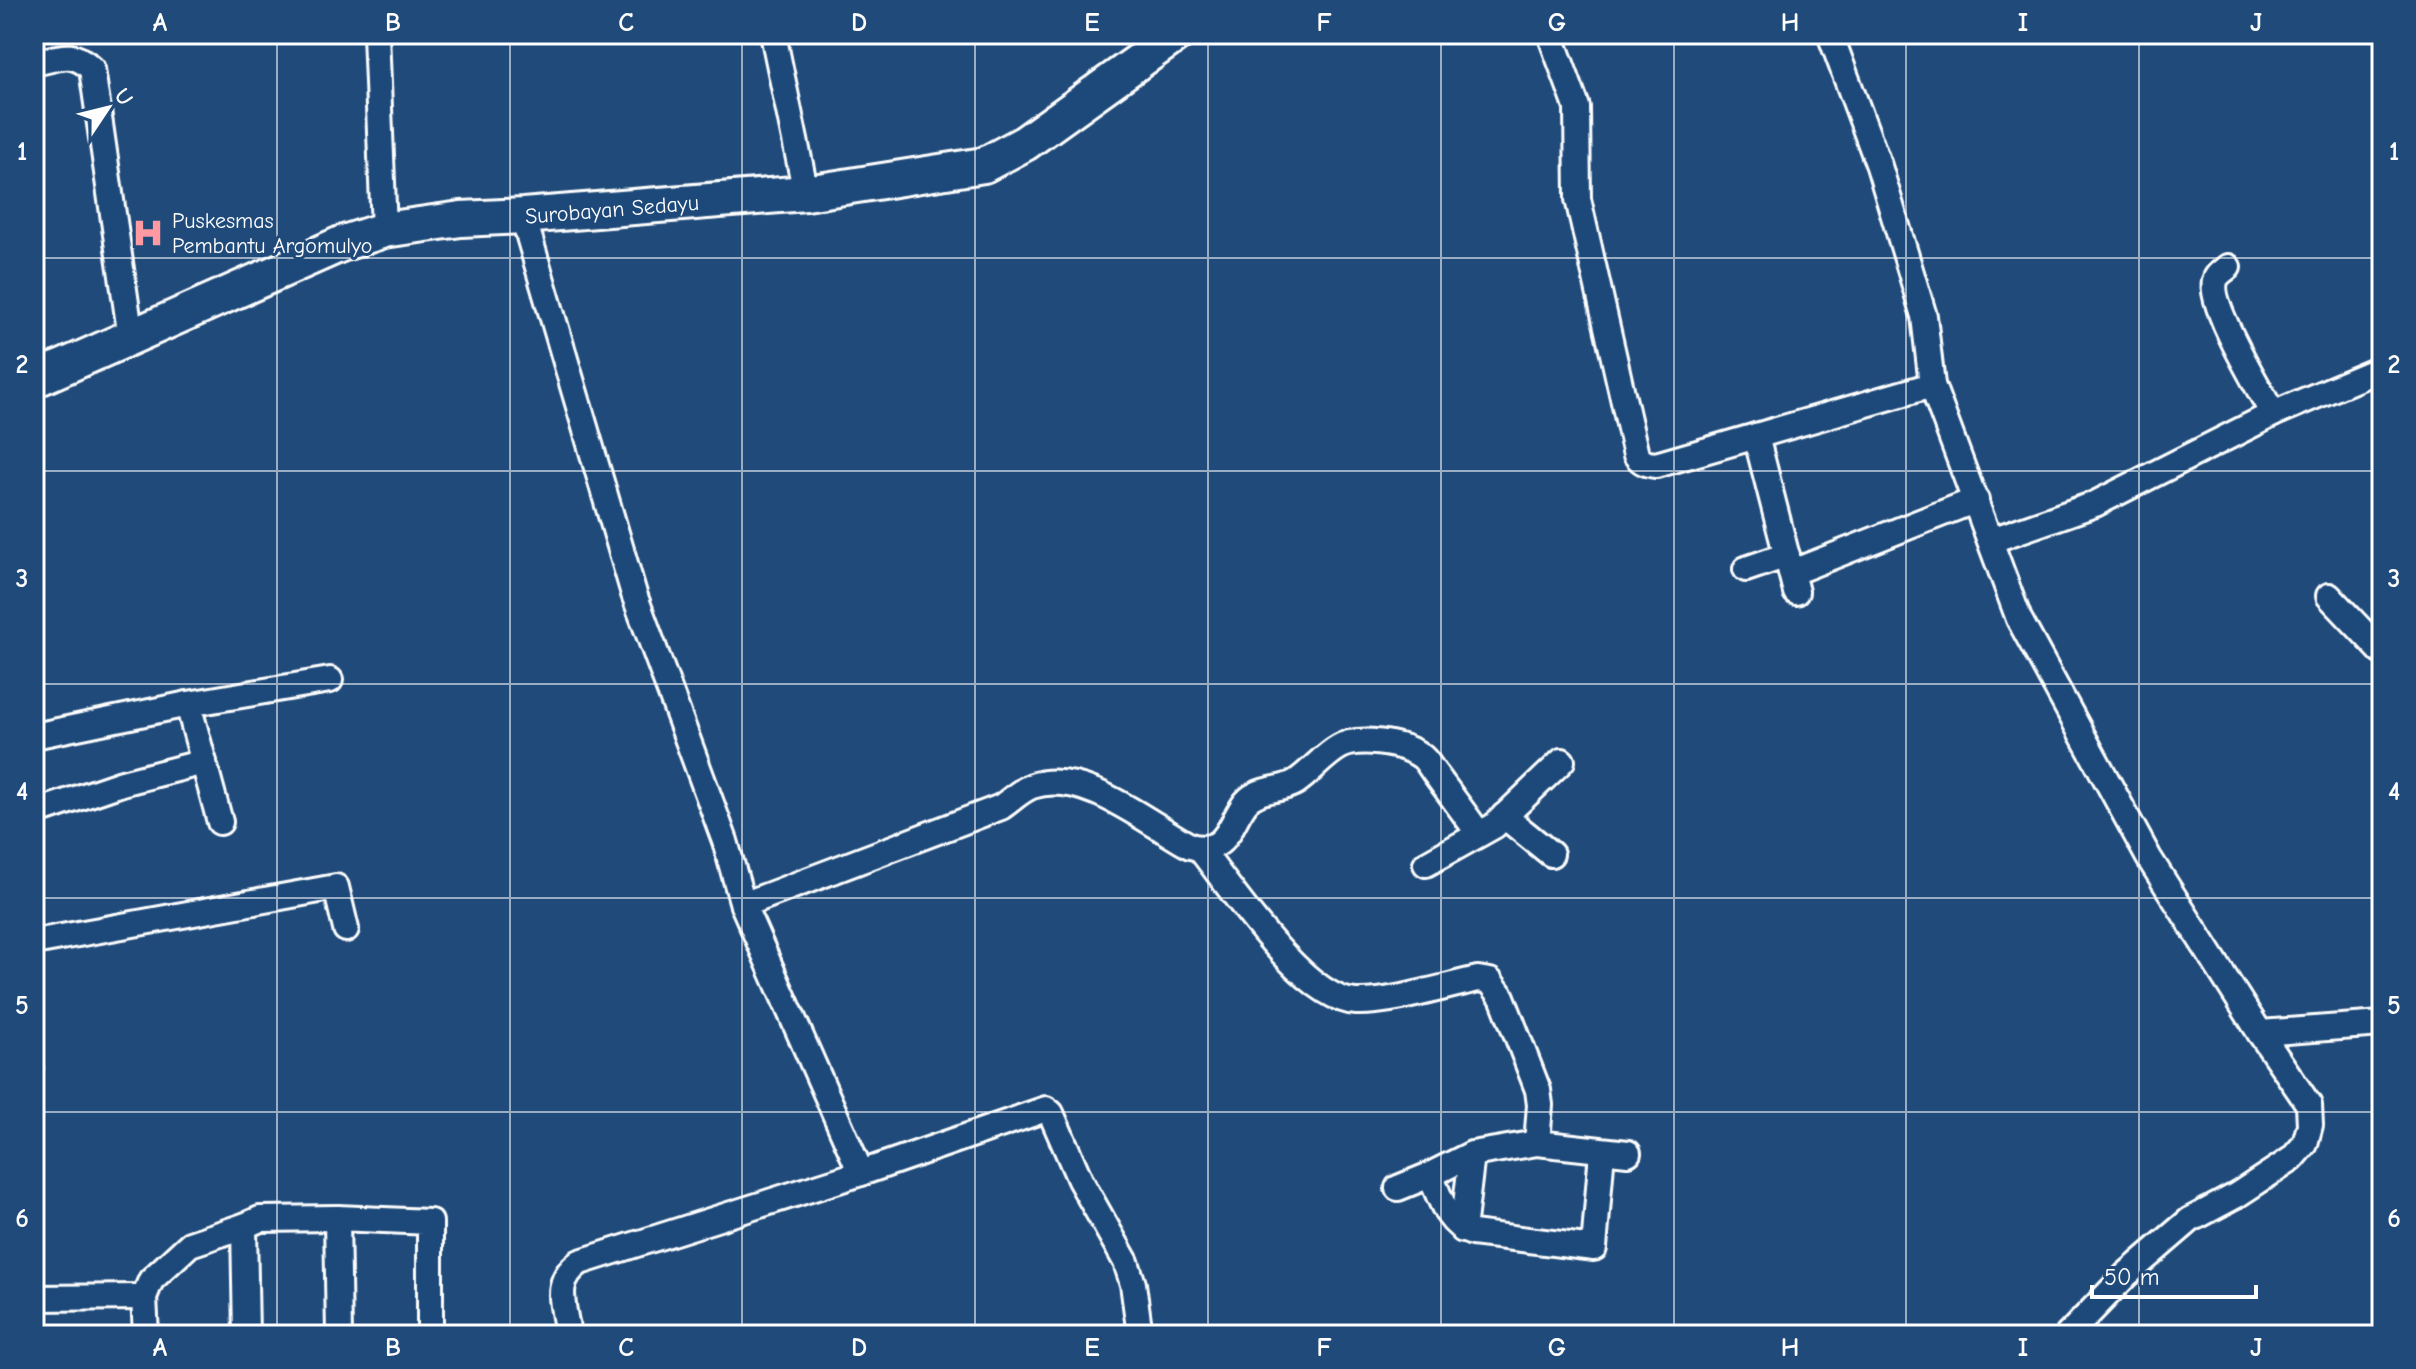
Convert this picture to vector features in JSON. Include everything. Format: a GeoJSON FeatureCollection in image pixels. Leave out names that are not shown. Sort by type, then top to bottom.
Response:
{"type":"FeatureCollection","features":[{"type":"Feature","properties":{"kind":"main road","name":"Surobayan Sedayu"},"geometry":{"type":"LineString","coordinates":[[34,380],[341,244],[384,230],[461,219],[806,193],[984,165],[1006,155],[1177,34]]}},
{"type":"Feature","properties":{"kind":"street"},"geometry":{"type":"LineString","coordinates":[[376,34],[384,230]]}},
{"type":"Feature","properties":{"kind":"street"},"geometry":{"type":"LineString","coordinates":[[773,34],[806,193]]}},
{"type":"Feature","properties":{"kind":"street"},"geometry":{"type":"LineString","coordinates":[[1550,34],[1577,107],[1578,199],[1636,455],[1644,464],[1656,465],[1932,385]]}},
{"type":"Feature","properties":{"kind":"street"},"geometry":{"type":"LineString","coordinates":[[1830,34],[1879,166],[1924,316],[1932,385],[2019,619],[2141,845],[2309,1105],[2310,1125],[2305,1144],[2276,1172],[2190,1220],[2126,1275],[2068,1335]]}},
{"type":"Feature","properties":{"kind":"street"},"geometry":{"type":"LineString","coordinates":[[34,63],[70,56],[82,59],[92,69],[131,338]]}},
{"type":"Feature","properties":{"kind":"street"},"geometry":{"type":"LineString","coordinates":[[523,216],[634,594],[725,841],[743,905],[861,1173]]}},
{"type":"Feature","properties":{"kind":"street"},"geometry":{"type":"LineString","coordinates":[[2228,267],[2214,283],[2215,294],[2225,322],[2273,414]]}},
{"type":"Feature","properties":{"kind":"street"},"geometry":{"type":"LineString","coordinates":[[1992,540],[2095,504],[2273,414],[2382,368]]}},
{"type":"Feature","properties":{"kind":"street"},"geometry":{"type":"LineString","coordinates":[[1756,436],[1795,562],[1796,592]]}},
{"type":"Feature","properties":{"kind":"street"},"geometry":{"type":"LineString","coordinates":[[1746,569],[1795,562],[1976,500]]}},
{"type":"Feature","properties":{"kind":"street"},"geometry":{"type":"LineString","coordinates":[[2329,596],[2382,652]]}},
{"type":"Feature","properties":{"kind":"street"},"geometry":{"type":"LineString","coordinates":[[34,736],[188,704],[330,680]]}},
{"type":"Feature","properties":{"kind":"street"},"geometry":{"type":"LineString","coordinates":[[188,704],[220,822]]}},
{"type":"Feature","properties":{"kind":"street"},"geometry":{"type":"LineString","coordinates":[[1200,849],[1223,840],[1245,803],[1254,795],[1295,783],[1339,747],[1354,741],[1402,748],[1422,756],[1479,834]]}},
{"type":"Feature","properties":{"kind":"street"},"geometry":{"type":"LineString","coordinates":[[1426,864],[1494,826],[1562,761]]}},
{"type":"Feature","properties":{"kind":"street"},"geometry":{"type":"LineString","coordinates":[[46,809],[122,783],[204,762]]}},
{"type":"Feature","properties":{"kind":"street"},"geometry":{"type":"LineString","coordinates":[[743,905],[1001,807],[1031,787],[1060,782],[1091,789],[1174,838],[1200,849],[1284,955],[1305,977],[1331,995],[1345,1001],[1377,1001],[1478,979],[1490,981],[1502,997],[1538,1090],[1537,1143]]}},
{"type":"Feature","properties":{"kind":"street"},"geometry":{"type":"LineString","coordinates":[[1504,816],[1551,854]]}},
{"type":"Feature","properties":{"kind":"street"},"geometry":{"type":"LineString","coordinates":[[34,942],[336,887],[346,929]]}},
{"type":"Feature","properties":{"kind":"street"},"geometry":{"type":"LineString","coordinates":[[2260,1033],[2382,1024]]}},
{"type":"Feature","properties":{"kind":"street"},"geometry":{"type":"LineString","coordinates":[[568,1335],[561,1283],[567,1271],[580,1262],[861,1173],[1046,1109],[1080,1180],[1126,1262],[1133,1284],[1140,1335]]}},
{"type":"Feature","properties":{"kind":"street"},"geometry":{"type":"LineString","coordinates":[[1398,1188],[1472,1154],[1537,1143],[1628,1153]]}},
{"type":"Feature","properties":{"kind":"street"},"geometry":{"type":"LineString","coordinates":[[1430,1175],[1451,1220],[1463,1230],[1594,1248],[1602,1151]]}},
{"type":"Feature","properties":{"kind":"street"},"geometry":{"type":"LineString","coordinates":[[1463,1230],[1472,1154]]}},
{"type":"Feature","properties":{"kind":"street"},"geometry":{"type":"LineString","coordinates":[[337,1218],[339,1335]]}},
{"type":"Feature","properties":{"kind":"street"},"geometry":{"type":"LineString","coordinates":[[146,1335],[144,1297],[151,1280],[195,1241],[260,1219],[337,1218],[430,1222],[430,1335]]}},
{"type":"Feature","properties":{"kind":"street"},"geometry":{"type":"LineString","coordinates":[[244,1226],[246,1335]]}},
{"type":"Feature","properties":{"kind":"street"},"geometry":{"type":"LineString","coordinates":[[34,1298],[144,1297]]}},
{"type":"Feature","properties":{"kind":"place","name":"Puskesmas Pembantu Argomulyo"},"geometry":{"type":"Point","coordinates":[148,233]}}]}
